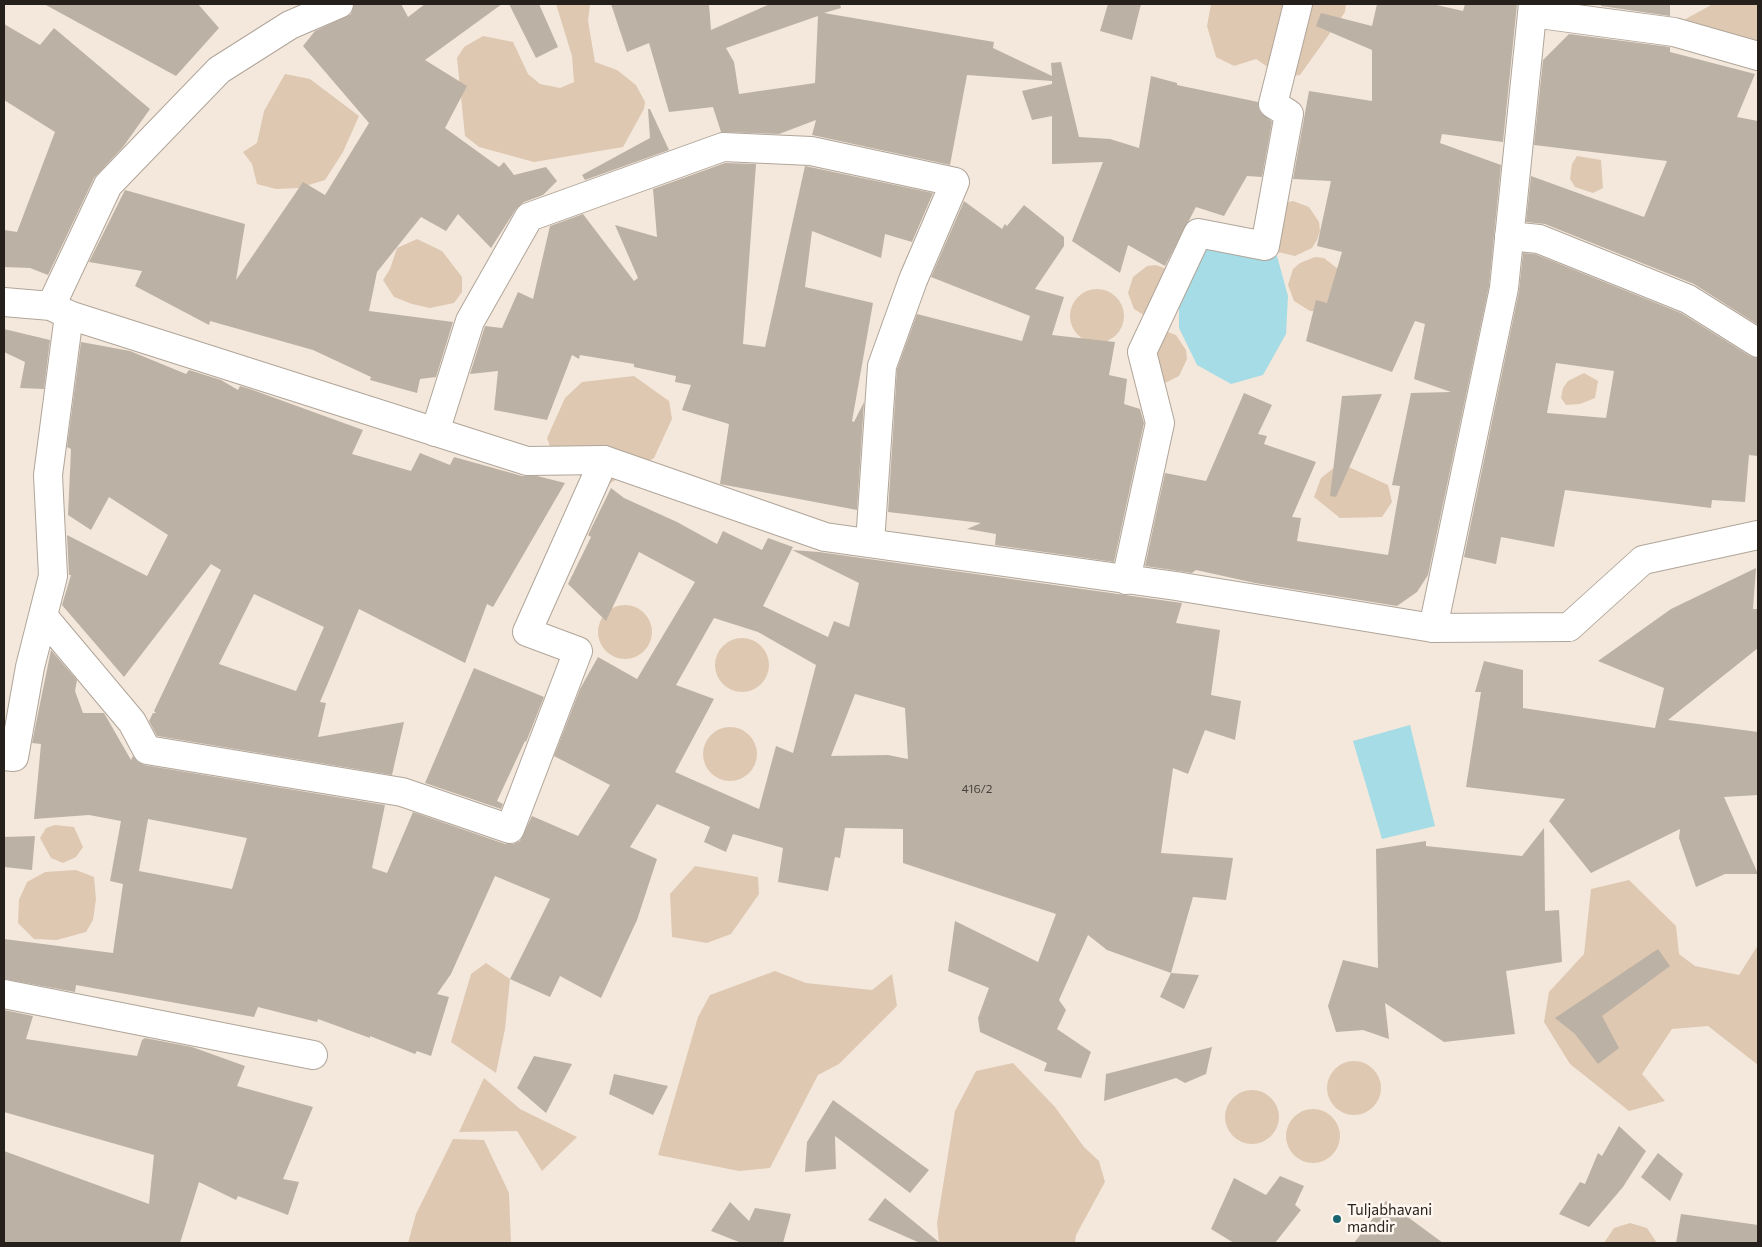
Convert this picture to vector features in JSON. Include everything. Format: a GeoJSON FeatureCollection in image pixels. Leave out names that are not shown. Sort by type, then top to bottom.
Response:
{"type":"FeatureCollection","features":[{"type":"Feature","properties":{"kind":"street"},"geometry":{"type":"LineString","coordinates":[[4,756],[14,757],[30,667],[53,576],[48,475],[60,311],[108,185],[219,70],[290,24],[340,4]]}},
{"type":"Feature","properties":{"kind":"street"},"geometry":{"type":"LineString","coordinates":[[1126,580],[1160,423],[1142,352],[1198,233],[1265,246],[1289,114],[1272,104],[1298,4]]}},
{"type":"Feature","properties":{"kind":"street"},"geometry":{"type":"LineString","coordinates":[[1432,628],[1504,288],[1532,8],[1674,32],[1758,56]]}},
{"type":"Feature","properties":{"kind":"street"},"geometry":{"type":"LineString","coordinates":[[435,432],[470,321],[529,217],[723,147],[811,151],[955,182],[912,280],[882,366],[870,543]]}},
{"type":"Feature","properties":{"kind":"street"},"geometry":{"type":"LineString","coordinates":[[1509,236],[1539,239],[1688,299],[1758,343]]}},
{"type":"Feature","properties":{"kind":"street"},"geometry":{"type":"LineString","coordinates":[[4,302],[60,311],[527,462],[604,460],[825,537],[1126,580],[1432,628],[1570,627],[1643,560],[1758,535]]}},
{"type":"Feature","properties":{"kind":"street"},"geometry":{"type":"LineString","coordinates":[[43,616],[132,722],[147,750],[402,792],[510,829],[578,652],[527,632],[604,460]]}},
{"type":"Feature","properties":{"kind":"street"},"geometry":{"type":"LineString","coordinates":[[4,994],[312,1055]]}},
{"type":"Feature","properties":{"kind":"shaded area"},"geometry":{"type":"Polygon","coordinates":[[[556,4],[590,4],[588,21],[595,62],[617,70],[636,85],[645,102],[644,109],[623,147],[534,162],[479,147],[465,136],[457,58],[464,47],[483,36],[513,42],[528,74],[540,84],[560,88],[574,82],[572,56],[556,4]]]}},
{"type":"Feature","properties":{"kind":"shaded area"},"geometry":{"type":"Polygon","coordinates":[[[1211,4],[1346,4],[1345,12],[1300,75],[1282,77],[1256,59],[1234,66],[1216,57],[1207,26],[1211,4]]]}},
{"type":"Feature","properties":{"kind":"shaded area"},"geometry":{"type":"Polygon","coordinates":[[[1713,4],[1758,4],[1758,52],[1682,21],[1713,4]]]}},
{"type":"Feature","properties":{"kind":"shaded area"},"geometry":{"type":"Polygon","coordinates":[[[285,74],[310,79],[359,116],[343,152],[325,180],[299,188],[276,189],[257,184],[252,164],[243,152],[257,143],[264,111],[285,74]]]}},
{"type":"Feature","properties":{"kind":"shaded area"},"geometry":{"type":"Polygon","coordinates":[[[1577,156],[1601,160],[1603,188],[1593,193],[1575,187],[1570,179],[1572,164],[1577,156]]]}},
{"type":"Feature","properties":{"kind":"shaded area"},"geometry":{"type":"Polygon","coordinates":[[[1293,201],[1309,207],[1319,222],[1320,231],[1312,248],[1295,256],[1278,252],[1271,246],[1284,203],[1293,201]]]}},
{"type":"Feature","properties":{"kind":"shaded area"},"geometry":{"type":"Polygon","coordinates":[[[417,239],[442,251],[462,277],[462,292],[454,303],[430,308],[412,304],[394,297],[383,280],[390,269],[397,248],[417,239]]]}},
{"type":"Feature","properties":{"kind":"shaded area"},"geometry":{"type":"Polygon","coordinates":[[[1315,257],[1324,258],[1338,269],[1340,296],[1318,311],[1310,311],[1294,301],[1288,285],[1293,269],[1300,263],[1315,257]]]}},
{"type":"Feature","properties":{"kind":"shaded area"},"geometry":{"type":"Polygon","coordinates":[[[1156,265],[1172,271],[1150,319],[1134,309],[1128,293],[1133,277],[1147,266],[1156,265]]]}},
{"type":"Feature","properties":{"kind":"shaded area"},"geometry":{"type":"Polygon","coordinates":[[[1097,289],[1107,291],[1116,297],[1122,306],[1124,316],[1122,326],[1116,335],[1107,341],[1097,343],[1087,341],[1078,335],[1072,326],[1070,316],[1072,306],[1078,297],[1087,291],[1097,289]]]}},
{"type":"Feature","properties":{"kind":"shaded area"},"geometry":{"type":"Polygon","coordinates":[[[1160,329],[1176,335],[1186,350],[1187,359],[1179,376],[1163,384],[1134,348],[1160,329]]]}},
{"type":"Feature","properties":{"kind":"shaded area"},"geometry":{"type":"Polygon","coordinates":[[[1584,373],[1598,381],[1595,398],[1580,404],[1566,405],[1561,398],[1563,388],[1568,381],[1584,373]]]}},
{"type":"Feature","properties":{"kind":"shaded area"},"geometry":{"type":"Polygon","coordinates":[[[634,376],[669,401],[672,419],[654,458],[605,486],[557,466],[547,438],[565,398],[582,382],[634,376]]]}},
{"type":"Feature","properties":{"kind":"shaded area"},"geometry":{"type":"Polygon","coordinates":[[[1340,463],[1388,485],[1392,502],[1382,517],[1340,518],[1314,497],[1321,478],[1340,463]]]}},
{"type":"Feature","properties":{"kind":"shaded area"},"geometry":{"type":"Polygon","coordinates":[[[625,605],[635,607],[644,613],[650,622],[652,632],[650,642],[644,651],[635,657],[625,659],[615,657],[606,651],[600,642],[598,632],[600,622],[606,613],[615,607],[625,605]]]}},
{"type":"Feature","properties":{"kind":"shaded area"},"geometry":{"type":"Polygon","coordinates":[[[742,638],[752,640],[761,646],[767,655],[769,665],[767,675],[761,684],[752,690],[742,692],[732,690],[723,684],[717,675],[715,665],[717,655],[723,646],[732,640],[742,638]]]}},
{"type":"Feature","properties":{"kind":"shaded area"},"geometry":{"type":"Polygon","coordinates":[[[730,727],[740,729],[749,735],[755,744],[757,754],[755,764],[749,773],[740,779],[730,781],[720,779],[711,773],[705,764],[703,754],[705,744],[711,735],[720,729],[730,727]]]}},
{"type":"Feature","properties":{"kind":"shaded area"},"geometry":{"type":"Polygon","coordinates":[[[55,825],[74,827],[83,847],[76,857],[63,863],[51,858],[40,838],[46,828],[55,825]]]}},
{"type":"Feature","properties":{"kind":"shaded area"},"geometry":{"type":"Polygon","coordinates":[[[695,866],[758,877],[759,894],[731,934],[707,943],[672,937],[670,894],[695,866]]]}},
{"type":"Feature","properties":{"kind":"shaded area"},"geometry":{"type":"Polygon","coordinates":[[[76,870],[94,877],[96,899],[93,920],[86,932],[57,940],[34,939],[18,923],[19,900],[27,882],[45,872],[76,870]]]}},
{"type":"Feature","properties":{"kind":"shaded area"},"geometry":{"type":"Polygon","coordinates":[[[1629,880],[1676,926],[1679,954],[1695,966],[1739,975],[1758,945],[1758,1065],[1708,1026],[1672,1029],[1642,1074],[1665,1101],[1629,1111],[1570,1064],[1544,1022],[1549,992],[1584,954],[1591,889],[1629,880]]]}},
{"type":"Feature","properties":{"kind":"shaded area"},"geometry":{"type":"Polygon","coordinates":[[[486,963],[510,979],[505,1029],[496,1073],[451,1042],[471,974],[486,963]]]}},
{"type":"Feature","properties":{"kind":"shaded area"},"geometry":{"type":"Polygon","coordinates":[[[775,971],[806,983],[872,990],[892,974],[897,1006],[839,1064],[818,1075],[770,1168],[739,1171],[658,1155],[698,1017],[710,995],[775,971]]]}},
{"type":"Feature","properties":{"kind":"shaded area"},"geometry":{"type":"Polygon","coordinates":[[[1354,1061],[1364,1063],[1373,1069],[1379,1078],[1381,1088],[1379,1098],[1373,1107],[1364,1113],[1354,1115],[1344,1113],[1335,1107],[1329,1098],[1327,1088],[1329,1078],[1335,1069],[1344,1063],[1354,1061]]]}},
{"type":"Feature","properties":{"kind":"shaded area"},"geometry":{"type":"Polygon","coordinates":[[[1013,1063],[1055,1107],[1084,1147],[1099,1161],[1105,1182],[1076,1235],[1075,1243],[939,1243],[937,1223],[955,1111],[976,1071],[1013,1063]]]}},
{"type":"Feature","properties":{"kind":"shaded area"},"geometry":{"type":"Polygon","coordinates":[[[484,1078],[520,1109],[577,1137],[542,1171],[517,1131],[459,1132],[484,1078]]]}},
{"type":"Feature","properties":{"kind":"shaded area"},"geometry":{"type":"Polygon","coordinates":[[[1247,1090],[1257,1090],[1271,1098],[1277,1107],[1279,1117],[1277,1127],[1271,1136],[1257,1144],[1247,1144],[1237,1139],[1230,1132],[1225,1122],[1225,1112],[1230,1102],[1237,1095],[1247,1090]]]}},
{"type":"Feature","properties":{"kind":"shaded area"},"geometry":{"type":"Polygon","coordinates":[[[1313,1109],[1323,1111],[1332,1117],[1338,1126],[1340,1136],[1338,1146],[1332,1155],[1323,1161],[1313,1163],[1303,1161],[1294,1155],[1288,1146],[1286,1136],[1288,1126],[1294,1117],[1303,1111],[1313,1109]]]}},
{"type":"Feature","properties":{"kind":"shaded area"},"geometry":{"type":"Polygon","coordinates":[[[453,1139],[484,1140],[509,1193],[511,1243],[408,1243],[416,1214],[453,1139]]]}},
{"type":"Feature","properties":{"kind":"shaded area"},"geometry":{"type":"Polygon","coordinates":[[[1630,1223],[1647,1228],[1657,1243],[1604,1243],[1614,1228],[1630,1223]]]}},
{"type":"Feature","properties":{"kind":"water"},"geometry":{"type":"Polygon","coordinates":[[[1219,236],[1277,256],[1288,296],[1286,334],[1263,375],[1231,384],[1197,365],[1179,328],[1179,293],[1195,253],[1219,236]]]}},
{"type":"Feature","properties":{"kind":"water"},"geometry":{"type":"Polygon","coordinates":[[[1410,725],[1435,826],[1382,839],[1353,741],[1410,725]]]}},
{"type":"Feature","properties":{"kind":"building"},"geometry":{"type":"Polygon","coordinates":[[[44,4],[198,4],[219,28],[176,76],[44,4]]]}},
{"type":"Feature","properties":{"kind":"building"},"geometry":{"type":"Polygon","coordinates":[[[354,4],[401,4],[408,17],[425,4],[502,4],[425,60],[467,86],[445,128],[499,167],[504,162],[514,175],[546,167],[557,181],[543,195],[524,202],[516,209],[491,248],[458,214],[446,231],[421,217],[377,272],[369,311],[453,322],[436,377],[420,379],[417,393],[370,380],[371,377],[313,350],[210,321],[209,325],[135,286],[142,271],[89,262],[125,190],[245,224],[236,280],[303,182],[325,195],[369,123],[303,46],[315,31],[351,14],[354,4]]]}},
{"type":"Feature","properties":{"kind":"building"},"geometry":{"type":"Polygon","coordinates":[[[509,4],[539,4],[558,47],[536,58],[509,4]]]}},
{"type":"Feature","properties":{"kind":"building"},"geometry":{"type":"Polygon","coordinates":[[[611,4],[709,4],[711,30],[770,4],[840,4],[841,8],[824,13],[994,42],[993,48],[1052,76],[1051,63],[1061,62],[1079,137],[1110,139],[1139,148],[1151,76],[1177,83],[1177,85],[1258,102],[1259,110],[1272,122],[1262,177],[1247,176],[1224,216],[1196,207],[1165,266],[1128,245],[1120,273],[1072,241],[1103,162],[1052,164],[1052,116],[1032,120],[1022,91],[1052,84],[1052,81],[967,75],[950,165],[812,135],[816,120],[779,134],[721,132],[713,107],[669,112],[649,43],[627,52],[611,4]],[[818,16],[726,48],[734,62],[739,94],[815,83],[818,16]]]}},
{"type":"Feature","properties":{"kind":"building"},"geometry":{"type":"Polygon","coordinates":[[[1108,4],[1141,4],[1132,40],[1100,31],[1108,4]]]}},
{"type":"Feature","properties":{"kind":"building"},"geometry":{"type":"Polygon","coordinates":[[[1377,4],[1432,4],[1463,11],[1465,4],[1517,4],[1503,142],[1442,134],[1440,143],[1501,165],[1489,286],[1428,575],[1417,592],[1397,606],[1255,583],[1196,570],[1192,573],[1145,566],[1165,473],[1206,481],[1244,393],[1272,405],[1258,434],[1267,436],[1264,444],[1316,462],[1292,517],[1301,518],[1297,541],[1388,555],[1400,486],[1392,485],[1411,393],[1451,392],[1414,379],[1425,324],[1415,321],[1392,372],[1306,341],[1316,300],[1327,303],[1342,252],[1317,246],[1331,181],[1293,179],[1309,91],[1372,101],[1372,50],[1316,26],[1321,13],[1372,26],[1377,4]]]}},
{"type":"Feature","properties":{"kind":"building"},"geometry":{"type":"Polygon","coordinates":[[[1601,4],[1670,4],[1670,16],[1601,6],[1601,4]]]}},
{"type":"Feature","properties":{"kind":"building"},"geometry":{"type":"Polygon","coordinates":[[[4,24],[40,45],[54,28],[150,109],[123,147],[94,178],[48,275],[30,268],[4,267],[4,230],[17,232],[55,132],[4,100],[4,24]]]}},
{"type":"Feature","properties":{"kind":"building"},"geometry":{"type":"Polygon","coordinates":[[[1569,34],[1670,47],[1670,52],[1755,74],[1737,117],[1758,121],[1758,325],[1694,284],[1545,224],[1526,222],[1531,176],[1644,217],[1667,161],[1534,145],[1543,60],[1569,34]]]}},
{"type":"Feature","properties":{"kind":"building"},"geometry":{"type":"Polygon","coordinates":[[[648,109],[650,109],[669,150],[585,180],[582,175],[650,138],[648,109]]]}},
{"type":"Feature","properties":{"kind":"building"},"geometry":{"type":"Polygon","coordinates":[[[725,163],[756,164],[743,344],[765,347],[805,166],[933,193],[912,242],[885,234],[881,258],[812,231],[805,287],[873,303],[852,421],[854,422],[864,402],[857,510],[720,484],[729,424],[682,410],[691,385],[675,382],[676,376],[634,367],[634,364],[580,355],[579,359],[572,355],[547,420],[494,410],[498,371],[470,374],[485,326],[502,328],[518,292],[533,299],[550,226],[583,214],[634,281],[638,278],[615,225],[657,237],[653,189],[725,163]]]}},
{"type":"Feature","properties":{"kind":"building"},"geometry":{"type":"Polygon","coordinates":[[[964,201],[1002,229],[1005,224],[1007,226],[1024,205],[1064,237],[1064,246],[1035,289],[1064,297],[1052,335],[1115,342],[1109,375],[1127,379],[1124,404],[1140,409],[1144,423],[1114,562],[995,545],[996,534],[967,529],[981,523],[888,512],[897,369],[917,314],[1022,341],[1030,316],[931,277],[964,201]]]}},
{"type":"Feature","properties":{"kind":"building"},"geometry":{"type":"Polygon","coordinates":[[[1523,253],[1535,254],[1681,313],[1750,356],[1758,358],[1758,456],[1749,455],[1745,502],[1712,500],[1711,508],[1565,490],[1554,547],[1501,537],[1496,564],[1464,557],[1519,291],[1523,253]],[[1556,363],[1547,413],[1606,418],[1614,371],[1556,363]]]}},
{"type":"Feature","properties":{"kind":"building"},"geometry":{"type":"Polygon","coordinates":[[[4,329],[50,340],[44,389],[20,388],[25,362],[4,352],[4,329]]]}},
{"type":"Feature","properties":{"kind":"building"},"geometry":{"type":"Polygon","coordinates":[[[81,342],[130,351],[186,374],[189,370],[221,380],[238,390],[240,386],[250,389],[363,430],[352,454],[411,471],[420,453],[450,465],[454,457],[522,476],[537,476],[565,483],[493,607],[487,604],[465,663],[359,609],[320,702],[326,703],[318,737],[404,722],[392,775],[157,736],[149,721],[153,713],[156,713],[154,711],[221,570],[211,564],[124,677],[62,605],[71,575],[69,575],[67,535],[147,576],[168,535],[109,497],[91,530],[68,515],[71,449],[67,447],[81,342]],[[254,594],[219,664],[296,691],[324,627],[254,594]]]}},
{"type":"Feature","properties":{"kind":"building"},"geometry":{"type":"Polygon","coordinates":[[[1382,394],[1336,497],[1330,496],[1342,396],[1382,394]]]}},
{"type":"Feature","properties":{"kind":"building"},"geometry":{"type":"Polygon","coordinates":[[[611,488],[624,498],[677,522],[717,544],[723,531],[762,550],[768,538],[793,547],[763,606],[828,637],[834,621],[849,627],[859,583],[792,550],[819,552],[1182,603],[1176,623],[1220,630],[1211,695],[1241,701],[1235,740],[1205,730],[1188,774],[1173,768],[1161,853],[1233,858],[1226,900],[1193,897],[1171,973],[1107,950],[1088,935],[1059,1000],[1066,1010],[1057,1029],[1091,1052],[1081,1078],[1044,1071],[1047,1063],[980,1032],[978,1018],[989,988],[948,971],[955,921],[1038,962],[1056,914],[903,863],[903,829],[845,828],[840,858],[835,857],[828,891],[778,882],[783,848],[733,834],[726,852],[704,842],[710,827],[657,804],[630,847],[657,859],[637,920],[601,998],[560,976],[550,997],[510,979],[550,899],[495,876],[451,974],[437,994],[449,997],[431,1056],[417,1051],[415,1054],[370,1036],[370,1038],[318,1019],[317,1022],[258,1007],[254,1017],[76,985],[75,992],[4,979],[4,939],[113,953],[123,884],[110,881],[121,821],[89,815],[34,819],[41,744],[32,743],[51,650],[77,680],[75,691],[83,713],[104,713],[131,760],[133,756],[144,765],[385,805],[372,868],[387,873],[413,812],[505,844],[513,844],[520,841],[532,816],[578,836],[610,785],[554,756],[580,689],[598,657],[637,679],[695,582],[639,552],[606,621],[568,584],[591,537],[588,535],[611,488]],[[714,618],[676,685],[714,699],[675,772],[759,809],[776,746],[793,753],[816,665],[758,632],[714,618]],[[855,694],[831,756],[888,755],[908,759],[905,708],[855,694]],[[148,819],[139,871],[232,889],[247,838],[148,819]]]}},
{"type":"Feature","properties":{"kind":"building"},"geometry":{"type":"Polygon","coordinates":[[[1756,568],[1753,609],[1758,609],[1758,648],[1668,720],[1758,732],[1758,795],[1724,797],[1758,874],[1725,874],[1696,887],[1679,838],[1680,829],[1591,873],[1549,821],[1565,799],[1466,787],[1481,692],[1475,692],[1484,661],[1523,670],[1523,708],[1655,728],[1664,688],[1598,661],[1671,609],[1756,568]]]}},
{"type":"Feature","properties":{"kind":"building"},"geometry":{"type":"Polygon","coordinates":[[[474,668],[544,697],[526,742],[497,801],[503,804],[501,809],[425,783],[474,668]]]}},
{"type":"Feature","properties":{"kind":"building"},"geometry":{"type":"Polygon","coordinates":[[[1544,828],[1545,911],[1559,910],[1562,962],[1506,971],[1515,1034],[1444,1042],[1385,1003],[1389,1039],[1363,1030],[1336,1032],[1328,1006],[1343,960],[1378,968],[1376,849],[1426,841],[1426,846],[1522,856],[1544,828]]]}},
{"type":"Feature","properties":{"kind":"building"},"geometry":{"type":"Polygon","coordinates":[[[35,836],[32,870],[4,867],[4,837],[35,836]]]}},
{"type":"Feature","properties":{"kind":"building"},"geometry":{"type":"Polygon","coordinates":[[[1658,949],[1670,966],[1602,1016],[1619,1048],[1598,1064],[1575,1034],[1555,1018],[1658,949]]]}},
{"type":"Feature","properties":{"kind":"building"},"geometry":{"type":"Polygon","coordinates":[[[1171,973],[1199,975],[1184,1009],[1160,997],[1171,973]]]}},
{"type":"Feature","properties":{"kind":"building"},"geometry":{"type":"Polygon","coordinates":[[[4,1010],[33,1016],[26,1039],[137,1056],[142,1040],[145,1038],[192,1047],[245,1066],[237,1086],[313,1107],[283,1179],[299,1182],[288,1215],[238,1196],[236,1200],[199,1182],[180,1243],[4,1243],[4,1151],[149,1204],[154,1155],[4,1112],[4,1010]]]}},
{"type":"Feature","properties":{"kind":"building"},"geometry":{"type":"Polygon","coordinates":[[[1212,1047],[1206,1074],[1185,1083],[1176,1078],[1104,1101],[1106,1074],[1212,1047]]]}},
{"type":"Feature","properties":{"kind":"building"},"geometry":{"type":"Polygon","coordinates":[[[534,1056],[572,1064],[546,1113],[517,1088],[534,1056]]]}},
{"type":"Feature","properties":{"kind":"building"},"geometry":{"type":"Polygon","coordinates":[[[614,1074],[668,1086],[653,1115],[609,1094],[614,1074]]]}},
{"type":"Feature","properties":{"kind":"building"},"geometry":{"type":"Polygon","coordinates":[[[833,1100],[929,1170],[910,1193],[835,1136],[836,1169],[805,1172],[807,1142],[833,1100]]]}},
{"type":"Feature","properties":{"kind":"building"},"geometry":{"type":"Polygon","coordinates":[[[1619,1126],[1646,1151],[1623,1187],[1589,1227],[1559,1214],[1580,1182],[1585,1184],[1598,1153],[1602,1156],[1619,1126]]]}},
{"type":"Feature","properties":{"kind":"building"},"geometry":{"type":"Polygon","coordinates":[[[1658,1153],[1683,1174],[1670,1201],[1641,1177],[1658,1153]]]}},
{"type":"Feature","properties":{"kind":"building"},"geometry":{"type":"Polygon","coordinates":[[[1280,1176],[1304,1186],[1295,1205],[1301,1210],[1275,1243],[1234,1243],[1211,1229],[1234,1178],[1266,1195],[1280,1176]]]}},
{"type":"Feature","properties":{"kind":"building"},"geometry":{"type":"Polygon","coordinates":[[[885,1198],[940,1243],[920,1243],[868,1220],[885,1198]]]}},
{"type":"Feature","properties":{"kind":"building"},"geometry":{"type":"Polygon","coordinates":[[[1386,1201],[1443,1243],[1354,1243],[1386,1201]]]}},
{"type":"Feature","properties":{"kind":"building"},"geometry":{"type":"Polygon","coordinates":[[[730,1202],[749,1221],[755,1208],[791,1214],[783,1243],[738,1243],[711,1231],[730,1202]]]}},
{"type":"Feature","properties":{"kind":"building"},"geometry":{"type":"Polygon","coordinates":[[[1681,1214],[1758,1225],[1758,1243],[1676,1243],[1681,1214]]]}},
{"type":"Feature","properties":{"kind":"place","name":"Tuljabhavani mandir"},"geometry":{"type":"Point","coordinates":[1337,1219]}}]}
